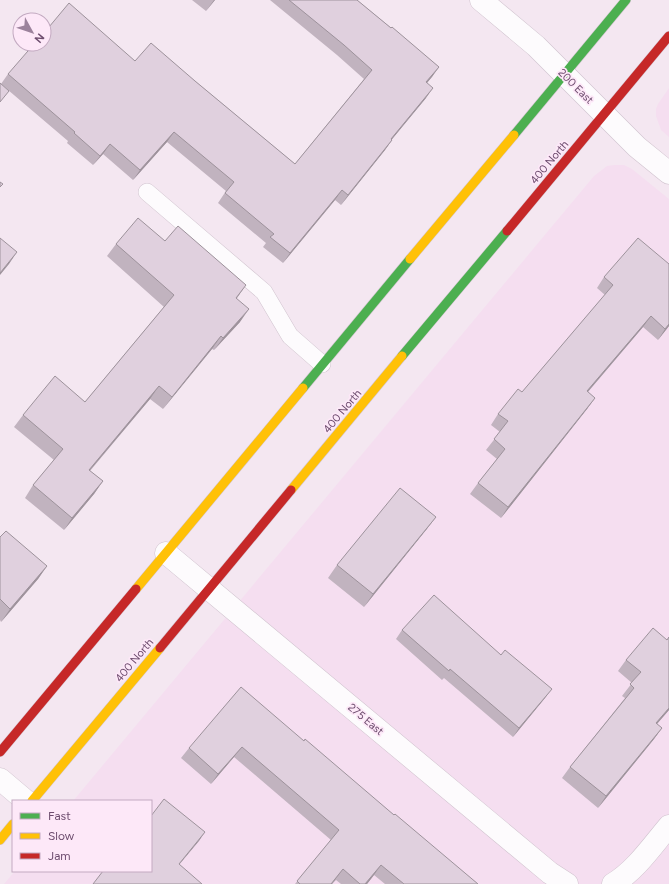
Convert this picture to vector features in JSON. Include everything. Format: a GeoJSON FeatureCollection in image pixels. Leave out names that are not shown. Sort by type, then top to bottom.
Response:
{"type":"FeatureCollection","features":[{"type":"Feature","properties":{"kind":"main road"},"geometry":{"type":"LineString","coordinates":[[0,752],[626,0]]}},
{"type":"Feature","properties":{"kind":"main road","name":"400 North"},"geometry":{"type":"LineString","coordinates":[[33,800],[669,36]]}},
{"type":"Feature","properties":{"kind":"main road"},"geometry":{"type":"LineString","coordinates":[[0,840],[12,825]]}},
{"type":"Feature","properties":{"kind":"street","name":"200 East"},"geometry":{"type":"LineString","coordinates":[[481,0],[536,46],[637,147],[669,173]]}},
{"type":"Feature","properties":{"kind":"street","name":"275 East"},"geometry":{"type":"LineString","coordinates":[[166,553],[550,873],[567,884]]}},
{"type":"Feature","properties":{"kind":"street"},"geometry":{"type":"LineString","coordinates":[[0,779],[25,800]]}},
{"type":"Feature","properties":{"kind":"street"},"geometry":{"type":"LineString","coordinates":[[613,884],[642,859],[669,826]]}},
{"type":"Feature","properties":{"kind":"lane"},"geometry":{"type":"LineString","coordinates":[[147,192],[264,292],[290,336],[322,364]]}},
{"type":"Feature","properties":{"kind":"shaded area"},"geometry":{"type":"Polygon","coordinates":[[[669,88],[669,137],[661,130],[656,116],[656,109],[669,88]]]}},
{"type":"Feature","properties":{"kind":"shaded area"},"geometry":{"type":"Polygon","coordinates":[[[624,165],[632,169],[669,199],[669,884],[4,884],[14,872],[152,872],[152,800],[74,800],[594,176],[607,166],[624,165]]]}},
{"type":"Feature","properties":{"kind":"building"},"geometry":{"type":"Polygon","coordinates":[[[289,0],[357,0],[391,28],[392,27],[439,67],[426,82],[433,88],[348,195],[342,190],[290,253],[270,237],[274,234],[225,193],[234,182],[174,132],[140,170],[110,144],[100,156],[74,133],[75,132],[8,74],[27,52],[52,52],[52,23],[69,3],[135,61],[151,43],[295,164],[372,70],[289,0]]]}},
{"type":"Feature","properties":{"kind":"building"},"geometry":{"type":"Polygon","coordinates":[[[0,83],[9,91],[0,102],[0,83]]]}},
{"type":"Feature","properties":{"kind":"building"},"geometry":{"type":"Polygon","coordinates":[[[138,218],[165,241],[178,226],[246,285],[236,298],[249,309],[223,338],[221,336],[172,397],[159,386],[89,470],[103,481],[72,518],[33,485],[63,449],[23,415],[55,376],[85,402],[174,295],[116,244],[138,218]]]}},
{"type":"Feature","properties":{"kind":"building"},"geometry":{"type":"Polygon","coordinates":[[[0,238],[17,252],[0,273],[0,238]]]}},
{"type":"Feature","properties":{"kind":"building"},"geometry":{"type":"Polygon","coordinates":[[[638,238],[669,264],[669,324],[665,329],[651,316],[587,391],[595,398],[508,507],[478,483],[505,449],[494,439],[508,421],[498,414],[518,389],[522,392],[613,285],[604,277],[638,238]]]}},
{"type":"Feature","properties":{"kind":"building"},"geometry":{"type":"Polygon","coordinates":[[[400,488],[436,517],[373,594],[337,565],[400,488]]]}},
{"type":"Feature","properties":{"kind":"building"},"geometry":{"type":"Polygon","coordinates":[[[6,531],[47,566],[10,609],[0,599],[0,537],[6,531]]]}},
{"type":"Feature","properties":{"kind":"building"},"geometry":{"type":"Polygon","coordinates":[[[434,595],[501,655],[505,650],[552,689],[519,728],[450,669],[449,671],[402,630],[434,595]]]}},
{"type":"Feature","properties":{"kind":"building"},"geometry":{"type":"Polygon","coordinates":[[[653,628],[667,640],[669,637],[669,708],[656,723],[662,728],[606,796],[570,767],[634,688],[630,684],[641,672],[626,660],[653,628]]]}},
{"type":"Feature","properties":{"kind":"building"},"geometry":{"type":"Polygon","coordinates":[[[241,687],[304,741],[305,739],[478,884],[404,884],[381,865],[365,884],[360,884],[343,869],[331,884],[300,884],[297,881],[339,830],[242,747],[218,774],[189,748],[241,687]]]}},
{"type":"Feature","properties":{"kind":"building"},"geometry":{"type":"Polygon","coordinates":[[[164,799],[205,832],[179,864],[202,884],[93,884],[102,872],[152,872],[152,815],[164,799]]]}},
{"type":"Feature","properties":{"kind":"traffic: fast"},"geometry":{"type":"LineString","coordinates":[[514,135],[626,0]]}},
{"type":"Feature","properties":{"kind":"traffic: fast"},"geometry":{"type":"LineString","coordinates":[[402,356],[507,231]]}},
{"type":"Feature","properties":{"kind":"traffic: fast"},"geometry":{"type":"LineString","coordinates":[[303,388],[410,259]]}},
{"type":"Feature","properties":{"kind":"traffic: slow"},"geometry":{"type":"LineString","coordinates":[[410,259],[514,135]]}},
{"type":"Feature","properties":{"kind":"traffic: slow"},"geometry":{"type":"LineString","coordinates":[[291,490],[402,356]]}},
{"type":"Feature","properties":{"kind":"traffic: slow"},"geometry":{"type":"LineString","coordinates":[[136,589],[303,388]]}},
{"type":"Feature","properties":{"kind":"traffic: slow"},"geometry":{"type":"LineString","coordinates":[[33,800],[160,648]]}},
{"type":"Feature","properties":{"kind":"traffic: slow"},"geometry":{"type":"LineString","coordinates":[[0,840],[12,825]]}},
{"type":"Feature","properties":{"kind":"traffic: jam"},"geometry":{"type":"LineString","coordinates":[[507,231],[669,36]]}},
{"type":"Feature","properties":{"kind":"traffic: jam"},"geometry":{"type":"LineString","coordinates":[[160,648],[291,490]]}},
{"type":"Feature","properties":{"kind":"traffic: jam"},"geometry":{"type":"LineString","coordinates":[[0,752],[136,589]]}}]}
